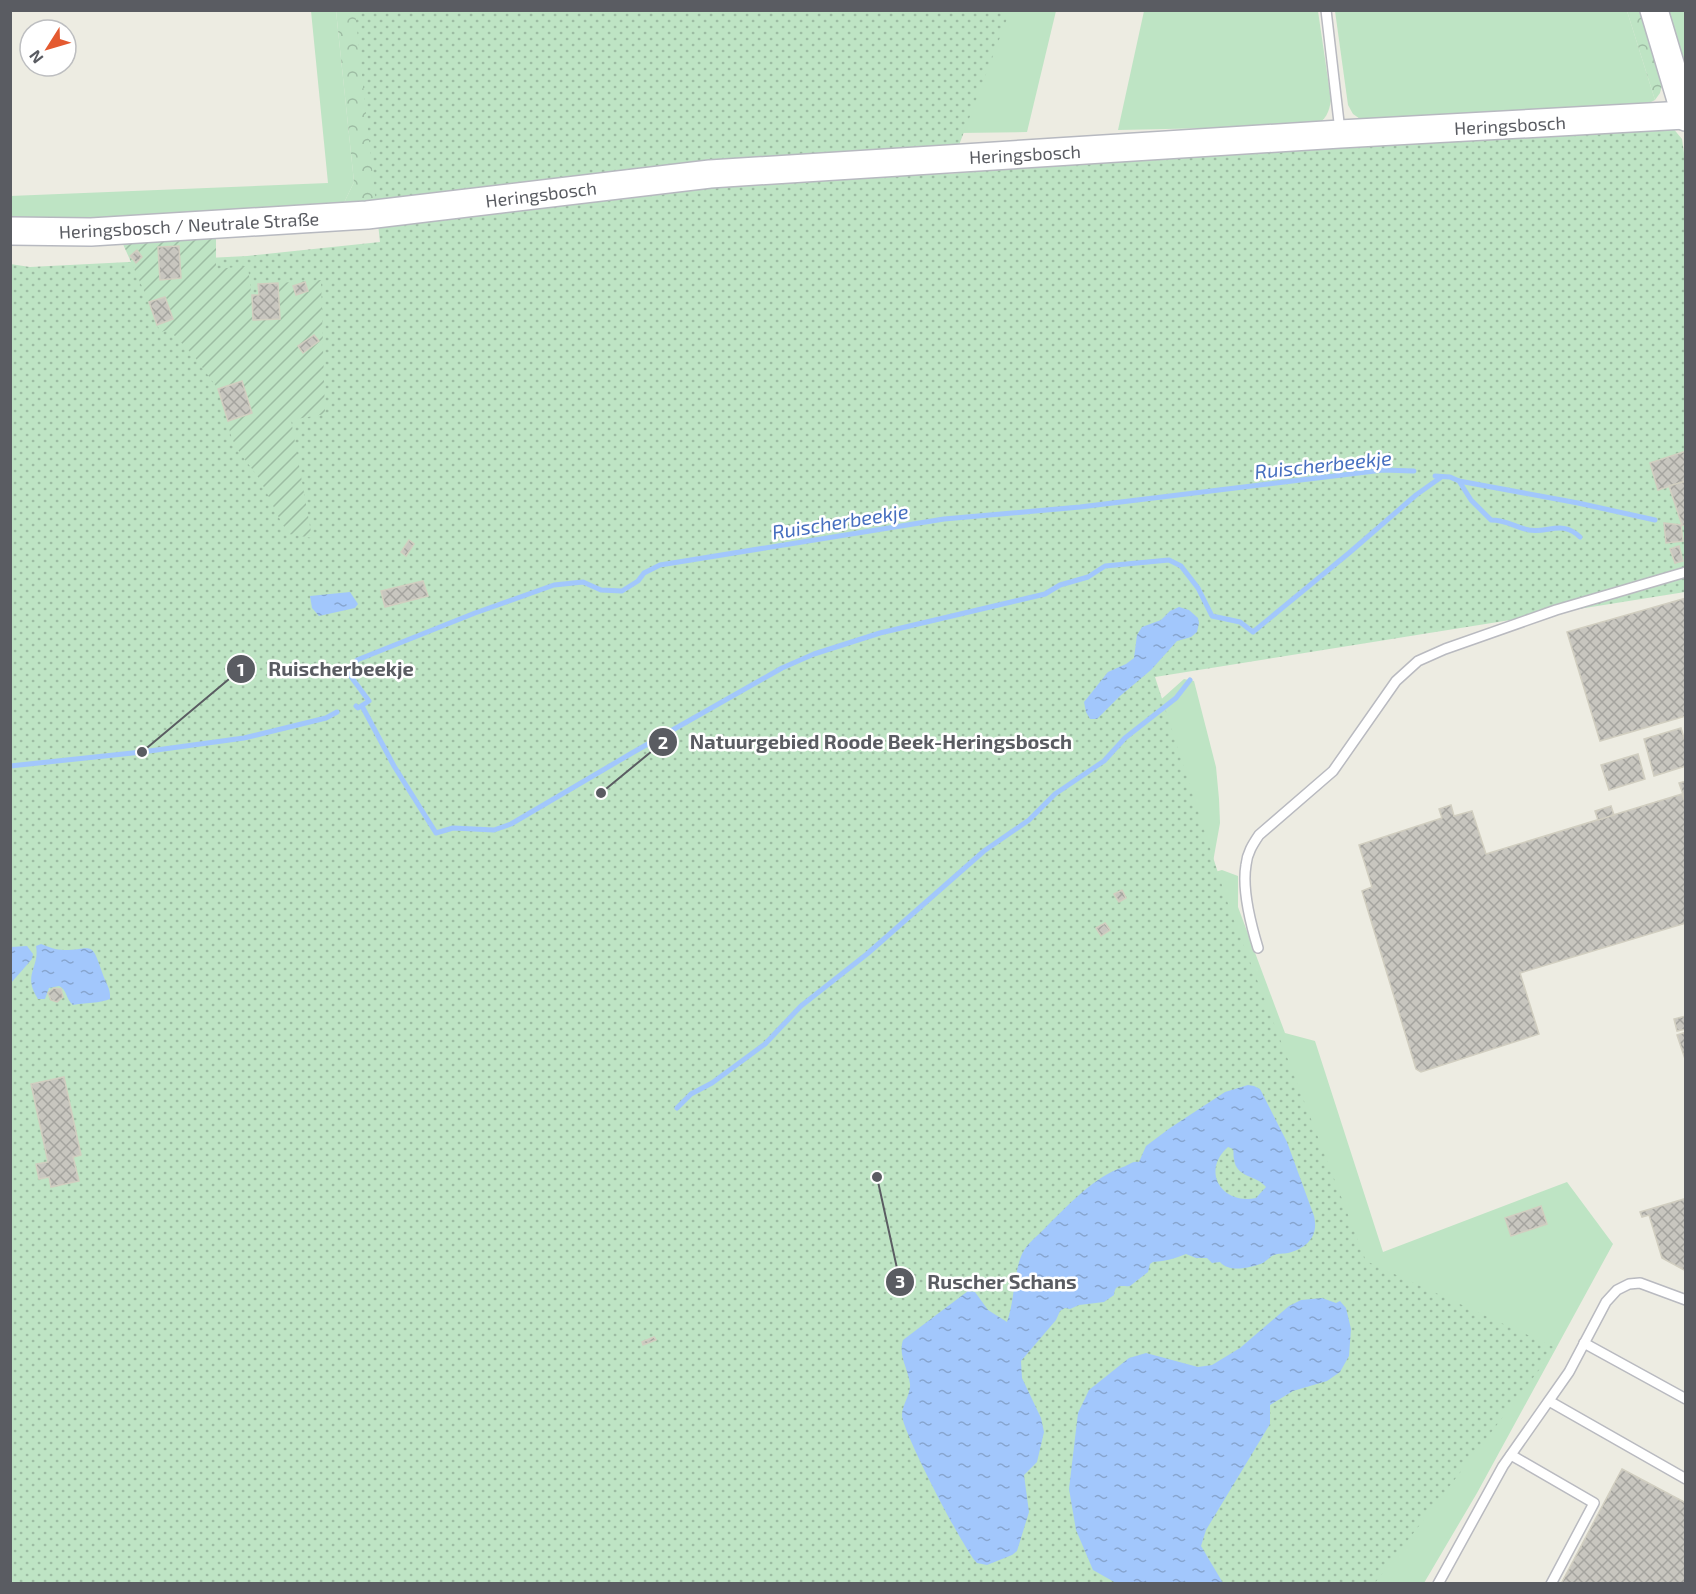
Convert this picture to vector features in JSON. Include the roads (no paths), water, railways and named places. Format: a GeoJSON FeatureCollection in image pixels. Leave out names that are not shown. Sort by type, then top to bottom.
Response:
{"type":"FeatureCollection","features":[{"type":"Feature","properties":{"kind":"street"},"geometry":{"type":"LineString","coordinates":[[1654,10],[1685,116]]}},
{"type":"Feature","properties":{"kind":"street","name":"Heringsbosch"},"geometry":{"type":"LineString","coordinates":[[367,215],[710,174],[1340,134],[1685,116]]}},
{"type":"Feature","properties":{"kind":"street","name":"Heringsbosch / Neutrale Straße"},"geometry":{"type":"LineString","coordinates":[[10,231],[91,232],[367,215]]}},
{"type":"Feature","properties":{"kind":"lane"},"geometry":{"type":"LineString","coordinates":[[1326,10],[1340,134]]}},
{"type":"Feature","properties":{"kind":"lane"},"geometry":{"type":"LineString","coordinates":[[1258,948],[1249,917],[1245,866],[1250,848],[1259,835],[1333,771],[1396,681],[1418,661],[1445,649],[1556,610],[1686,572]]}},
{"type":"Feature","properties":{"kind":"lane"},"geometry":{"type":"LineString","coordinates":[[1438,1584],[1511,1455],[1569,1372],[1606,1302],[1617,1290],[1629,1284],[1640,1283],[1686,1300]]}},
{"type":"Feature","properties":{"kind":"lane"},"geometry":{"type":"LineString","coordinates":[[1584,1343],[1686,1399]]}},
{"type":"Feature","properties":{"kind":"lane"},"geometry":{"type":"LineString","coordinates":[[1549,1401],[1686,1479]]}},
{"type":"Feature","properties":{"kind":"lane"},"geometry":{"type":"LineString","coordinates":[[1511,1455],[1594,1503],[1551,1584]]}},
{"type":"Feature","properties":{"kind":"water"},"geometry":{"type":"Polygon","coordinates":[[[350,592],[358,604],[355,608],[319,616],[312,608],[310,596],[350,592]]]}},
{"type":"Feature","properties":{"kind":"water"},"geometry":{"type":"Polygon","coordinates":[[[1179,607],[1189,610],[1198,618],[1197,632],[1191,637],[1177,641],[1151,670],[1097,719],[1090,719],[1084,702],[1108,672],[1134,658],[1137,635],[1142,627],[1161,620],[1170,611],[1179,607]]]}},
{"type":"Feature","properties":{"kind":"water"},"geometry":{"type":"Polygon","coordinates":[[[41,944],[61,950],[85,948],[93,951],[109,988],[110,999],[73,1005],[59,986],[49,988],[45,999],[38,999],[33,990],[31,977],[37,954],[36,946],[41,944]]]}},
{"type":"Feature","properties":{"kind":"water"},"geometry":{"type":"Polygon","coordinates":[[[27,946],[33,954],[32,959],[11,983],[11,947],[27,946]]]}},
{"type":"Feature","properties":{"kind":"water"},"geometry":{"type":"Polygon","coordinates":[[[1248,1085],[1260,1089],[1287,1142],[1314,1216],[1313,1235],[1306,1244],[1295,1251],[1276,1254],[1263,1263],[1246,1268],[1229,1268],[1220,1262],[1212,1263],[1207,1258],[1196,1258],[1186,1254],[1170,1260],[1153,1262],[1148,1272],[1130,1286],[1117,1287],[1114,1295],[1104,1302],[1079,1305],[1060,1311],[1056,1320],[1021,1361],[1022,1378],[1041,1418],[1044,1432],[1037,1462],[1024,1475],[1029,1512],[1017,1551],[987,1565],[977,1563],[935,1491],[905,1426],[902,1411],[910,1384],[902,1357],[903,1340],[968,1291],[975,1292],[988,1310],[1007,1322],[1019,1262],[1030,1243],[1091,1185],[1112,1172],[1139,1162],[1146,1146],[1225,1092],[1248,1085]],[[1228,1147],[1216,1166],[1219,1184],[1225,1192],[1234,1196],[1244,1199],[1256,1198],[1266,1187],[1239,1170],[1233,1149],[1228,1147]]]}},
{"type":"Feature","properties":{"kind":"water"},"geometry":{"type":"Polygon","coordinates":[[[1322,1298],[1336,1303],[1340,1301],[1346,1308],[1351,1329],[1349,1356],[1340,1372],[1327,1381],[1293,1391],[1270,1405],[1270,1424],[1206,1530],[1201,1546],[1223,1583],[1116,1583],[1093,1570],[1076,1530],[1069,1489],[1078,1413],[1089,1390],[1129,1358],[1146,1353],[1198,1367],[1212,1365],[1240,1348],[1289,1306],[1301,1300],[1322,1298]]]}},
{"type":"Feature","properties":{"kind":"waterway","name":"Ruischerbeekje"},"geometry":{"type":"LineString","coordinates":[[356,706],[358,708],[369,701],[349,674],[357,660],[475,613],[554,585],[583,582],[601,590],[622,591],[638,581],[644,573],[660,565],[944,519],[1080,507],[1383,470],[1414,471]]}},
{"type":"Feature","properties":{"kind":"waterway","name":"Ruischerbeekje"},"geometry":{"type":"LineString","coordinates":[[1435,476],[1450,477],[1459,481],[1471,500],[1491,520],[1502,521],[1529,530],[1567,529],[1580,537]]}},
{"type":"Feature","properties":{"kind":"waterway"},"geometry":{"type":"LineString","coordinates":[[362,706],[394,766],[436,833],[453,828],[494,830],[511,824],[782,668],[814,654],[880,633],[1045,594],[1060,585],[1088,577],[1105,566],[1169,560],[1181,566],[1198,588],[1212,616],[1240,622],[1253,632],[1416,495],[1440,478]]}},
{"type":"Feature","properties":{"kind":"waterway","name":"Ruischerbeekje"},"geometry":{"type":"LineString","coordinates":[[1459,481],[1655,520]]}},
{"type":"Feature","properties":{"kind":"waterway"},"geometry":{"type":"LineString","coordinates":[[677,1108],[691,1094],[712,1083],[765,1044],[801,1006],[867,954],[984,851],[1029,820],[1055,794],[1104,761],[1125,738],[1176,698],[1190,680]]}},
{"type":"Feature","properties":{"kind":"waterway","name":"Ruischerbeekje"},"geometry":{"type":"LineString","coordinates":[[10,766],[244,738],[326,718],[337,712]]}},
{"type":"Feature","properties":{"kind":"place","name":"Ruischerbeekje"},"geometry":{"type":"Point","coordinates":[142,752]}},
{"type":"Feature","properties":{"kind":"place","name":"Natuurgebied Roode Beek-Heringsbosch"},"geometry":{"type":"Point","coordinates":[601,793]}},
{"type":"Feature","properties":{"kind":"place","name":"Ruscher Schans"},"geometry":{"type":"Point","coordinates":[877,1177]}}]}
